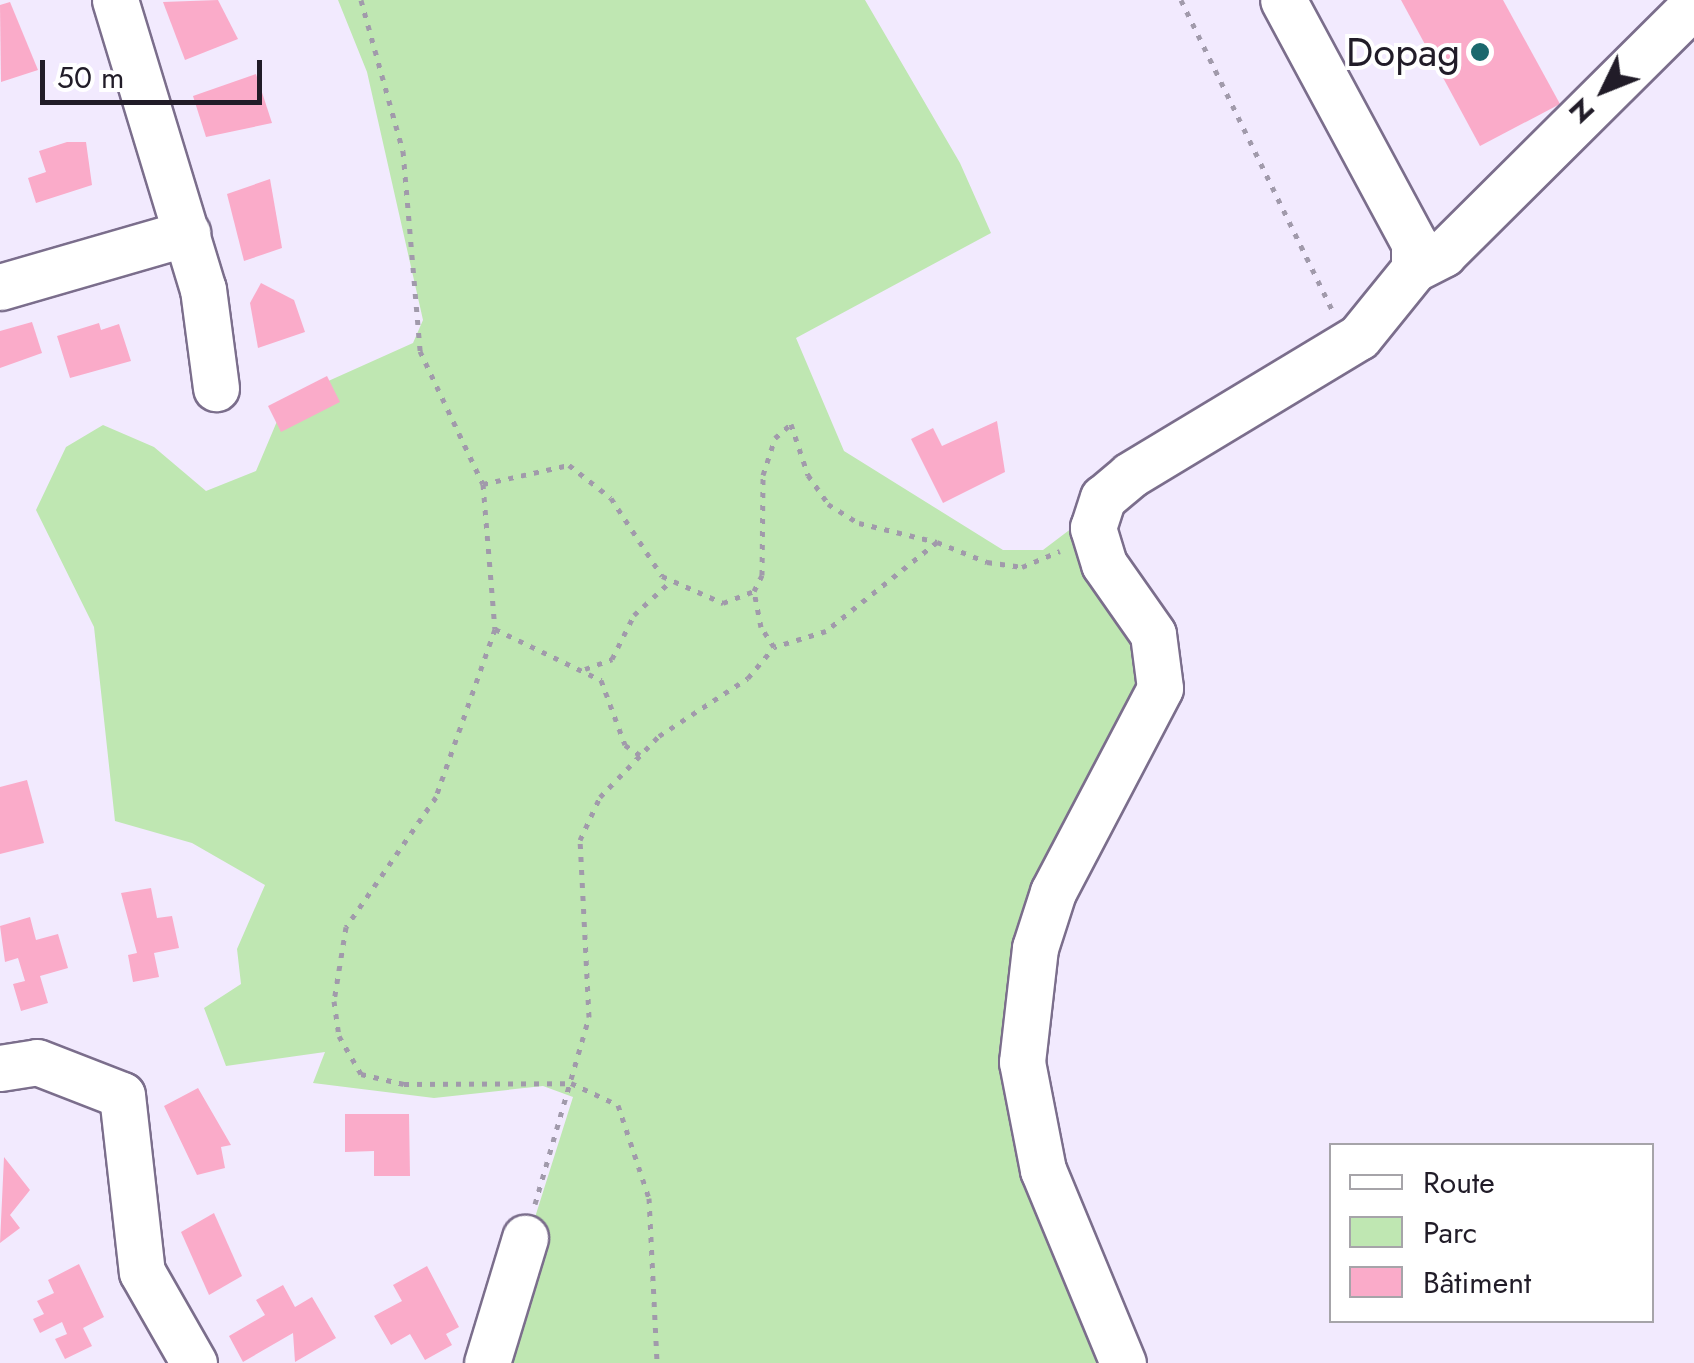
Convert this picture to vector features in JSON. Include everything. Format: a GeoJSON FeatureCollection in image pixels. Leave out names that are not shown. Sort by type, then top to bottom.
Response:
{"type":"FeatureCollection","features":[{"type":"Feature","properties":{"kind":"street"},"geometry":{"type":"LineString","coordinates":[[115,0],[186,233],[216,388]]}},
{"type":"Feature","properties":{"kind":"street"},"geometry":{"type":"LineString","coordinates":[[1283,0],[1414,244],[1414,270]]}},
{"type":"Feature","properties":{"kind":"street"},"geometry":{"type":"LineString","coordinates":[[1123,1363],[1043,1170],[1022,1062],[1035,948],[1053,892],[1160,688],[1153,634],[1104,564],[1093,528],[1103,498],[1130,475],[1346,344],[1414,270],[1443,254],[1694,5]]}},
{"type":"Feature","properties":{"kind":"street"},"geometry":{"type":"LineString","coordinates":[[0,286],[186,233]]}},
{"type":"Feature","properties":{"kind":"street"},"geometry":{"type":"LineString","coordinates":[[0,1068],[38,1062],[122,1096],[142,1272],[194,1363]]}},
{"type":"Feature","properties":{"kind":"street"},"geometry":{"type":"LineString","coordinates":[[487,1363],[525,1238]]}},
{"type":"Feature","properties":{"kind":"path"},"geometry":{"type":"LineString","coordinates":[[360,0],[404,151],[420,351],[484,484],[494,629],[436,797],[346,927],[336,972],[339,1036],[362,1074],[404,1084],[571,1083],[618,1105],[642,1168],[656,1363]]}},
{"type":"Feature","properties":{"kind":"path"},"geometry":{"type":"LineString","coordinates":[[1182,0],[1346,344]]}},
{"type":"Feature","properties":{"kind":"path"},"geometry":{"type":"LineString","coordinates":[[774,647],[754,592],[763,475],[775,438],[792,424],[828,504],[859,523],[1022,568],[1053,561],[1064,545]]}},
{"type":"Feature","properties":{"kind":"path"},"geometry":{"type":"LineString","coordinates":[[484,484],[569,464],[611,498],[670,581],[723,603],[754,592]]}},
{"type":"Feature","properties":{"kind":"path"},"geometry":{"type":"LineString","coordinates":[[525,1238],[571,1083],[591,981],[580,840],[600,797],[640,755],[748,678],[774,647],[847,618],[937,542]]}},
{"type":"Feature","properties":{"kind":"path"},"geometry":{"type":"LineString","coordinates":[[585,669],[612,659],[634,615],[670,581]]}},
{"type":"Feature","properties":{"kind":"path"},"geometry":{"type":"LineString","coordinates":[[494,629],[551,662],[585,669],[601,680],[625,745],[640,755]]}},
{"type":"Feature","properties":{"kind":"green space"},"geometry":{"type":"Polygon","coordinates":[[[338,0],[865,0],[960,163],[991,233],[796,338],[844,451],[1003,550],[1043,550],[1072,528],[1146,653],[1146,678],[1011,1025],[1107,1363],[489,1363],[573,1097],[543,1086],[434,1098],[313,1083],[325,1052],[226,1066],[204,1008],[241,984],[237,949],[265,885],[192,843],[115,821],[94,627],[36,510],[66,447],[103,425],[154,447],[206,491],[256,471],[286,400],[413,343],[423,320],[367,72],[338,0]]]}},
{"type":"Feature","properties":{"kind":"building"},"geometry":{"type":"Polygon","coordinates":[[[218,0],[238,39],[185,60],[163,2],[218,0]]]}},
{"type":"Feature","properties":{"kind":"building","name":"Dopag"},"geometry":{"type":"Polygon","coordinates":[[[1401,0],[1503,0],[1560,104],[1480,146],[1401,0]]]}},
{"type":"Feature","properties":{"kind":"building"},"geometry":{"type":"Polygon","coordinates":[[[10,2],[38,70],[1,82],[0,5],[10,2]]]}},
{"type":"Feature","properties":{"kind":"building"},"geometry":{"type":"Polygon","coordinates":[[[256,74],[272,123],[206,137],[193,96],[256,74]]]}},
{"type":"Feature","properties":{"kind":"building"},"geometry":{"type":"Polygon","coordinates":[[[67,142],[86,142],[92,185],[36,203],[28,178],[46,172],[39,151],[67,142]]]}},
{"type":"Feature","properties":{"kind":"building"},"geometry":{"type":"Polygon","coordinates":[[[270,179],[282,248],[244,261],[227,194],[270,179]]]}},
{"type":"Feature","properties":{"kind":"building"},"geometry":{"type":"Polygon","coordinates":[[[261,283],[294,300],[305,332],[258,348],[250,303],[261,283]]]}},
{"type":"Feature","properties":{"kind":"building"},"geometry":{"type":"Polygon","coordinates":[[[32,322],[42,353],[0,368],[0,331],[32,322]]]}},
{"type":"Feature","properties":{"kind":"building"},"geometry":{"type":"Polygon","coordinates":[[[99,323],[101,330],[119,324],[131,361],[70,378],[57,336],[99,323]]]}},
{"type":"Feature","properties":{"kind":"building"},"geometry":{"type":"Polygon","coordinates":[[[327,376],[340,402],[281,432],[268,406],[327,376]]]}},
{"type":"Feature","properties":{"kind":"building"},"geometry":{"type":"Polygon","coordinates":[[[997,421],[1005,472],[943,503],[911,439],[933,428],[942,446],[997,421]]]}},
{"type":"Feature","properties":{"kind":"building"},"geometry":{"type":"Polygon","coordinates":[[[27,780],[44,843],[0,854],[0,787],[27,780]]]}},
{"type":"Feature","properties":{"kind":"building"},"geometry":{"type":"Polygon","coordinates":[[[151,888],[157,918],[172,916],[179,948],[154,953],[159,977],[133,982],[128,955],[137,953],[121,893],[151,888]]]}},
{"type":"Feature","properties":{"kind":"building"},"geometry":{"type":"Polygon","coordinates":[[[30,917],[36,940],[58,934],[68,968],[40,976],[48,1003],[21,1011],[13,984],[25,981],[18,958],[5,962],[0,926],[30,917]]]}},
{"type":"Feature","properties":{"kind":"building"},"geometry":{"type":"Polygon","coordinates":[[[198,1088],[231,1145],[221,1147],[225,1168],[197,1175],[164,1106],[198,1088]]]}},
{"type":"Feature","properties":{"kind":"building"},"geometry":{"type":"Polygon","coordinates":[[[345,1114],[409,1114],[410,1176],[374,1176],[374,1151],[345,1152],[345,1114]]]}},
{"type":"Feature","properties":{"kind":"building"},"geometry":{"type":"Polygon","coordinates":[[[4,1157],[30,1190],[10,1215],[20,1228],[0,1243],[4,1157]]]}},
{"type":"Feature","properties":{"kind":"building"},"geometry":{"type":"Polygon","coordinates":[[[214,1213],[242,1276],[209,1295],[181,1232],[214,1213]]]}},
{"type":"Feature","properties":{"kind":"building"},"geometry":{"type":"Polygon","coordinates":[[[79,1264],[104,1317],[83,1328],[92,1346],[65,1359],[55,1339],[67,1334],[62,1322],[40,1333],[33,1319],[44,1314],[37,1301],[54,1293],[48,1280],[79,1264]]]}},
{"type":"Feature","properties":{"kind":"building"},"geometry":{"type":"Polygon","coordinates":[[[427,1266],[459,1327],[446,1334],[452,1345],[425,1360],[410,1334],[391,1345],[374,1316],[402,1301],[393,1285],[427,1266]]]}},
{"type":"Feature","properties":{"kind":"building"},"geometry":{"type":"Polygon","coordinates":[[[283,1285],[295,1307],[312,1297],[336,1338],[295,1362],[293,1333],[243,1362],[229,1336],[265,1315],[256,1300],[283,1285]]]}},
{"type":"Feature","properties":{"kind":"place","name":"Dopag"},"geometry":{"type":"Point","coordinates":[1480,52]}}]}
